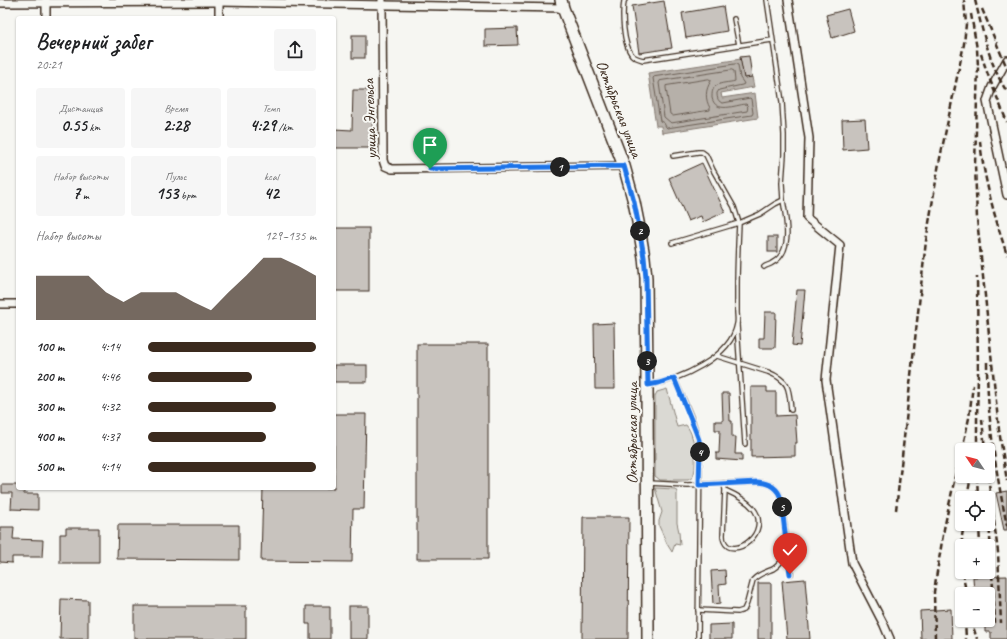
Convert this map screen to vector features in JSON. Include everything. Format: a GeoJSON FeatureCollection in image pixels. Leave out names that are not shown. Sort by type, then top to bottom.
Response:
{"type":"FeatureCollection","features":[{"type":"Feature","properties":{"kind":"main road","name":"Октябрьская улица"},"geometry":{"type":"LineString","coordinates":[[562,4],[624,166],[636,208],[644,257],[646,278],[648,385],[648,639]]}},
{"type":"Feature","properties":{"kind":"street"},"geometry":{"type":"LineString","coordinates":[[788,0],[809,138],[807,218],[840,245],[826,380],[852,563],[890,639]]}},
{"type":"Feature","properties":{"kind":"street"},"geometry":{"type":"LineString","coordinates":[[46,1],[46,16]]}},
{"type":"Feature","properties":{"kind":"street"},"geometry":{"type":"LineString","coordinates":[[0,3],[46,1],[219,1],[562,4]]}},
{"type":"Feature","properties":{"kind":"street"},"geometry":{"type":"LineString","coordinates":[[219,1],[219,16]]}},
{"type":"Feature","properties":{"kind":"street","name":"улица Энгельса"},"geometry":{"type":"LineString","coordinates":[[382,2],[383,160],[385,166],[392,169],[624,166]]}},
{"type":"Feature","properties":{"kind":"street"},"geometry":{"type":"LineString","coordinates":[[1007,60],[995,81],[987,101],[1007,195]]}},
{"type":"Feature","properties":{"kind":"street"},"geometry":{"type":"LineString","coordinates":[[0,304],[16,304]]}},
{"type":"Feature","properties":{"kind":"lane"},"geometry":{"type":"LineString","coordinates":[[625,0],[622,13],[626,45],[632,55],[643,60],[772,40]]}},
{"type":"Feature","properties":{"kind":"lane"},"geometry":{"type":"LineString","coordinates":[[764,266],[773,263],[780,258],[786,245],[787,231],[782,183],[784,135],[782,102],[767,0]]}},
{"type":"Feature","properties":{"kind":"lane"},"geometry":{"type":"LineString","coordinates":[[734,19],[739,45]]}},
{"type":"Feature","properties":{"kind":"lane"},"geometry":{"type":"LineString","coordinates":[[673,156],[698,152],[702,152],[706,155],[716,177],[734,207],[739,223],[737,324],[745,444]]}},
{"type":"Feature","properties":{"kind":"lane"},"geometry":{"type":"LineString","coordinates":[[672,243],[753,218],[783,200]]}},
{"type":"Feature","properties":{"kind":"lane"},"geometry":{"type":"LineString","coordinates":[[648,385],[674,378],[706,364],[717,356],[726,346],[737,324]]}},
{"type":"Feature","properties":{"kind":"lane"},"geometry":{"type":"LineString","coordinates":[[717,356],[777,375],[784,380],[788,388],[791,410]]}},
{"type":"Feature","properties":{"kind":"lane"},"geometry":{"type":"LineString","coordinates":[[674,378],[699,440],[700,447],[698,639]]}},
{"type":"Feature","properties":{"kind":"lane"},"geometry":{"type":"LineString","coordinates":[[648,483],[699,485],[758,482],[768,484],[776,489],[781,499],[790,574]]}},
{"type":"Feature","properties":{"kind":"lane"},"geometry":{"type":"LineString","coordinates":[[724,483],[724,541],[728,546],[735,548],[746,545],[755,536],[759,526],[758,517],[753,508],[725,490]]}},
{"type":"Feature","properties":{"kind":"lane"},"geometry":{"type":"LineString","coordinates":[[698,610],[738,612],[744,610],[753,580],[778,565],[788,552]]}},
{"type":"Feature","properties":{"kind":"shaded area"},"geometry":{"type":"Polygon","coordinates":[[[667,389],[677,427],[686,425],[693,440],[695,451],[695,468],[693,477],[688,480],[660,480],[655,476],[655,396],[657,392],[667,389]]]}},
{"type":"Feature","properties":{"kind":"shaded area"},"geometry":{"type":"Polygon","coordinates":[[[655,488],[675,489],[677,492],[677,523],[680,545],[675,544],[672,552],[659,526],[662,512],[655,488]]]}},
{"type":"Feature","properties":{"kind":"water"},"geometry":{"type":"Polygon","coordinates":[[[741,59],[744,78],[752,77],[754,87],[721,93],[722,98],[755,93],[758,118],[662,133],[661,126],[656,126],[648,73],[741,59]]]}},
{"type":"Feature","properties":{"kind":"building"},"geometry":{"type":"Polygon","coordinates":[[[664,1],[672,48],[639,53],[632,6],[664,1]]]}},
{"type":"Feature","properties":{"kind":"building"},"geometry":{"type":"Polygon","coordinates":[[[723,6],[727,31],[686,38],[682,13],[723,6]]]}},
{"type":"Feature","properties":{"kind":"building"},"geometry":{"type":"Polygon","coordinates":[[[848,9],[854,31],[832,38],[826,15],[848,9]]]}},
{"type":"Feature","properties":{"kind":"building"},"geometry":{"type":"Polygon","coordinates":[[[517,28],[518,45],[485,46],[485,29],[517,28]]]}},
{"type":"Feature","properties":{"kind":"building"},"geometry":{"type":"Polygon","coordinates":[[[352,35],[365,35],[365,58],[352,58],[352,35]]]}},
{"type":"Feature","properties":{"kind":"building"},"geometry":{"type":"Polygon","coordinates":[[[749,56],[752,77],[744,78],[740,57],[749,56]]]}},
{"type":"Feature","properties":{"kind":"building"},"geometry":{"type":"Polygon","coordinates":[[[353,90],[373,90],[372,148],[336,148],[336,129],[352,130],[353,90]]]}},
{"type":"Feature","properties":{"kind":"building"},"geometry":{"type":"Polygon","coordinates":[[[865,119],[867,148],[843,150],[842,120],[865,119]]]}},
{"type":"Feature","properties":{"kind":"building"},"geometry":{"type":"Polygon","coordinates":[[[702,163],[725,212],[703,222],[701,216],[688,221],[669,178],[702,163]]]}},
{"type":"Feature","properties":{"kind":"building"},"geometry":{"type":"Polygon","coordinates":[[[336,228],[369,228],[369,291],[336,291],[336,228]]]}},
{"type":"Feature","properties":{"kind":"building"},"geometry":{"type":"Polygon","coordinates":[[[768,237],[777,237],[777,252],[768,252],[768,237]]]}},
{"type":"Feature","properties":{"kind":"building"},"geometry":{"type":"Polygon","coordinates":[[[797,290],[805,290],[800,346],[792,345],[797,290]]]}},
{"type":"Feature","properties":{"kind":"building"},"geometry":{"type":"Polygon","coordinates":[[[765,312],[776,312],[775,348],[759,348],[759,338],[764,338],[765,312]]]}},
{"type":"Feature","properties":{"kind":"building"},"geometry":{"type":"Polygon","coordinates":[[[614,323],[615,389],[595,389],[594,324],[614,323]]]}},
{"type":"Feature","properties":{"kind":"building"},"geometry":{"type":"Polygon","coordinates":[[[417,344],[488,344],[488,559],[417,559],[417,344]]]}},
{"type":"Feature","properties":{"kind":"building"},"geometry":{"type":"Polygon","coordinates":[[[336,365],[367,365],[367,382],[336,382],[336,365]]]}},
{"type":"Feature","properties":{"kind":"building"},"geometry":{"type":"Polygon","coordinates":[[[751,387],[767,387],[767,392],[776,392],[776,416],[795,415],[797,443],[795,443],[795,456],[751,457],[751,387]]]}},
{"type":"Feature","properties":{"kind":"building"},"geometry":{"type":"Polygon","coordinates":[[[722,393],[729,393],[732,437],[736,437],[735,454],[742,454],[742,461],[716,459],[716,453],[719,453],[720,430],[715,430],[715,421],[723,421],[722,393]]]}},
{"type":"Feature","properties":{"kind":"building"},"geometry":{"type":"Polygon","coordinates":[[[336,414],[366,414],[364,509],[353,509],[352,562],[261,561],[263,490],[336,490],[336,414]]]}},
{"type":"Feature","properties":{"kind":"building"},"geometry":{"type":"Polygon","coordinates":[[[2,485],[16,485],[16,490],[24,490],[24,494],[38,494],[38,510],[11,509],[12,493],[2,493],[2,485]]]}},
{"type":"Feature","properties":{"kind":"building"},"geometry":{"type":"Polygon","coordinates":[[[1007,491],[1007,530],[1004,530],[996,493],[1007,491]]]}},
{"type":"Feature","properties":{"kind":"building"},"geometry":{"type":"Polygon","coordinates":[[[583,517],[629,517],[628,639],[582,639],[583,517]]]}},
{"type":"Feature","properties":{"kind":"building"},"geometry":{"type":"Polygon","coordinates":[[[118,525],[239,525],[239,560],[117,559],[118,525]]]}},
{"type":"Feature","properties":{"kind":"building"},"geometry":{"type":"Polygon","coordinates":[[[0,527],[14,527],[13,539],[43,540],[42,557],[12,557],[12,563],[0,562],[0,527]]]}},
{"type":"Feature","properties":{"kind":"building"},"geometry":{"type":"Polygon","coordinates":[[[66,528],[99,528],[99,563],[60,563],[60,534],[66,534],[66,528]]]}},
{"type":"Feature","properties":{"kind":"building"},"geometry":{"type":"Polygon","coordinates":[[[725,570],[726,584],[719,585],[720,603],[713,604],[711,571],[725,570]]]}},
{"type":"Feature","properties":{"kind":"building"},"geometry":{"type":"Polygon","coordinates":[[[995,576],[1007,576],[1007,639],[991,639],[991,632],[985,632],[985,627],[995,627],[995,587],[974,587],[973,579],[995,579],[995,576]]]}},
{"type":"Feature","properties":{"kind":"building"},"geometry":{"type":"Polygon","coordinates":[[[805,579],[810,639],[787,639],[782,581],[805,579]]]}},
{"type":"Feature","properties":{"kind":"building"},"geometry":{"type":"Polygon","coordinates":[[[758,583],[771,583],[771,639],[758,639],[758,583]]]}},
{"type":"Feature","properties":{"kind":"building"},"geometry":{"type":"Polygon","coordinates":[[[61,599],[88,600],[88,639],[60,639],[61,599]]]}},
{"type":"Feature","properties":{"kind":"building"},"geometry":{"type":"Polygon","coordinates":[[[134,606],[246,606],[246,639],[134,639],[134,606]]]}},
{"type":"Feature","properties":{"kind":"building"},"geometry":{"type":"Polygon","coordinates":[[[306,606],[330,606],[330,639],[310,639],[310,624],[306,624],[306,606]]]}},
{"type":"Feature","properties":{"kind":"building"},"geometry":{"type":"Polygon","coordinates":[[[349,606],[368,606],[368,639],[349,639],[349,606]]]}},
{"type":"Feature","properties":{"kind":"building"},"geometry":{"type":"Polygon","coordinates":[[[951,609],[952,639],[921,639],[920,611],[951,609]]]}},
{"type":"Feature","properties":{"kind":"building"},"geometry":{"type":"Polygon","coordinates":[[[732,624],[732,639],[709,639],[709,625],[732,624]]]}},
{"type":"Feature","properties":{"kind":"railway"},"geometry":{"type":"LineString","coordinates":[[896,510],[926,241],[939,163],[964,44],[966,24],[964,0]]}},
{"type":"Feature","properties":{"kind":"railway"},"geometry":{"type":"LineString","coordinates":[[975,0],[991,59],[1007,92]]}},
{"type":"Feature","properties":{"kind":"railway"},"geometry":{"type":"LineString","coordinates":[[982,9],[1007,68]]}},
{"type":"Feature","properties":{"kind":"railway"},"geometry":{"type":"LineString","coordinates":[[971,14],[977,49],[978,66],[975,164],[977,219],[999,430],[1007,481]]}},
{"type":"Feature","properties":{"kind":"railway"},"geometry":{"type":"LineString","coordinates":[[981,54],[1007,122]]}},
{"type":"Feature","properties":{"kind":"railway"},"geometry":{"type":"LineString","coordinates":[[980,141],[990,199],[1007,255]]}},
{"type":"Feature","properties":{"kind":"railway"},"geometry":{"type":"LineString","coordinates":[[977,277],[977,443]]}},
{"type":"Feature","properties":{"kind":"railway"},"geometry":{"type":"LineString","coordinates":[[987,362],[990,424],[1007,526]]}},
{"type":"Feature","properties":{"kind":"railway"},"geometry":{"type":"LineString","coordinates":[[964,443],[969,418],[973,385]]}},
{"type":"Feature","properties":{"kind":"railway"},"geometry":{"type":"LineString","coordinates":[[982,419],[984,443]]}},
{"type":"Feature","properties":{"kind":"railway"},"geometry":{"type":"LineString","coordinates":[[935,639],[934,592],[944,529],[955,477]]}},
{"type":"Feature","properties":{"kind":"railway"},"geometry":{"type":"LineString","coordinates":[[968,491],[970,483]]}},
{"type":"Feature","properties":{"kind":"railway"},"geometry":{"type":"LineString","coordinates":[[977,483],[978,491]]}},
{"type":"Feature","properties":{"kind":"railway"},"geometry":{"type":"LineString","coordinates":[[989,483],[998,552],[1001,623]]}},
{"type":"Feature","properties":{"kind":"railway"},"geometry":{"type":"LineString","coordinates":[[962,539],[963,531]]}},
{"type":"Feature","properties":{"kind":"railway"},"geometry":{"type":"LineString","coordinates":[[979,531],[980,539]]}},
{"type":"Feature","properties":{"kind":"railway"},"geometry":{"type":"LineString","coordinates":[[990,531],[993,587]]}},
{"type":"Feature","properties":{"kind":"railway"},"geometry":{"type":"LineString","coordinates":[[964,579],[965,587]]}},
{"type":"Feature","properties":{"kind":"railway"},"geometry":{"type":"LineString","coordinates":[[965,627],[966,639]]}},
{"type":"Feature","properties":{"kind":"railway"},"geometry":{"type":"LineString","coordinates":[[973,627],[977,639]]}},
{"type":"Feature","properties":{"kind":"route"},"geometry":{"type":"LineString","coordinates":[[430,169],[624,166],[634,202],[644,257],[646,278],[648,385],[674,378],[699,440],[699,485],[764,482],[776,489],[781,499],[790,574]]}}]}
